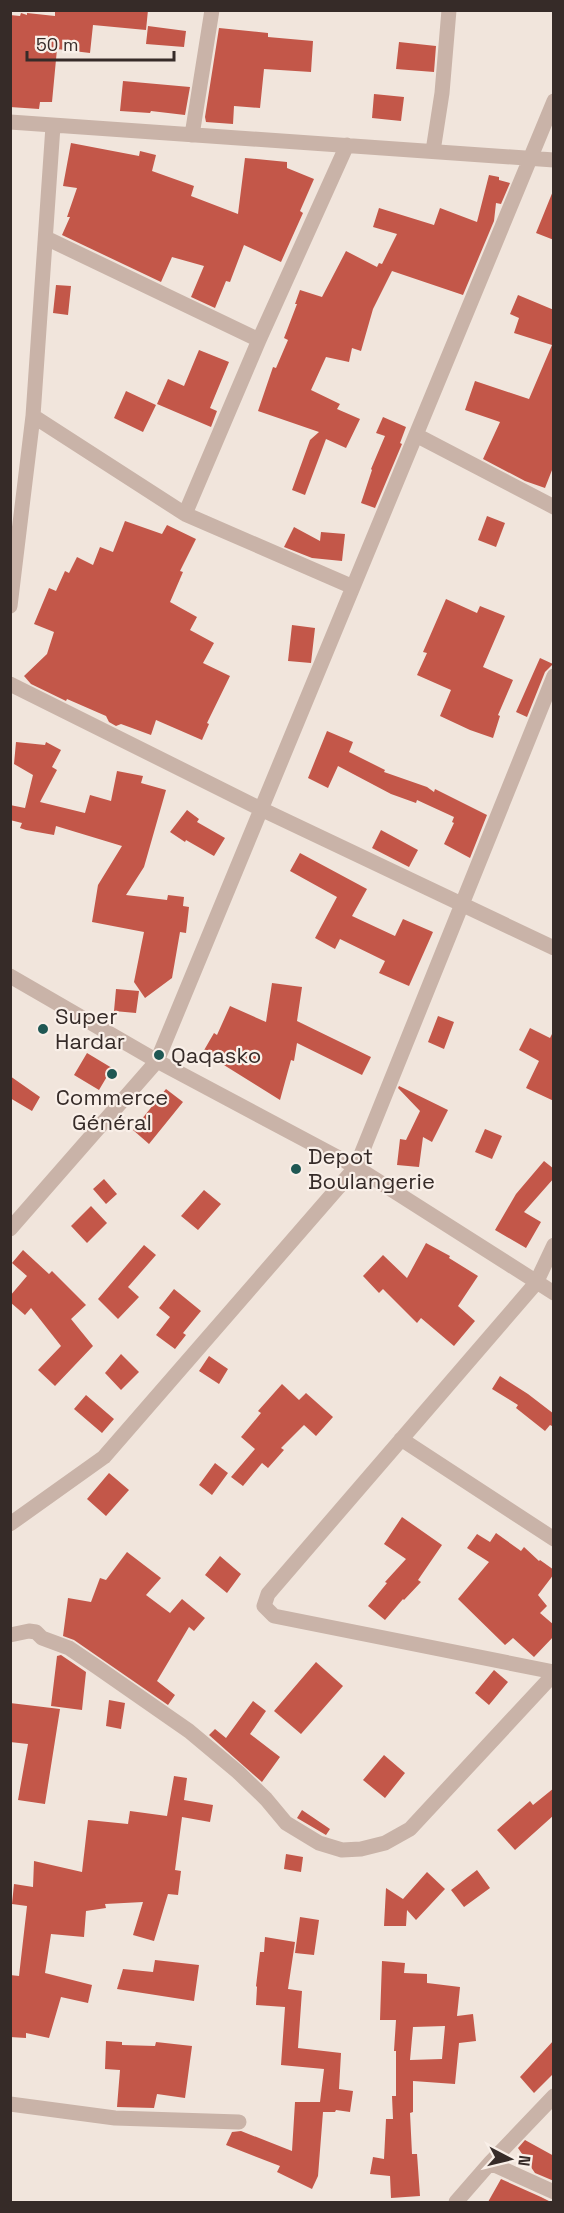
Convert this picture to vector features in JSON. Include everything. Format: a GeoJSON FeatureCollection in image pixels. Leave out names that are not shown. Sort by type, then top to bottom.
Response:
{"type":"FeatureCollection","features":[{"type":"Feature","properties":{"kind":"street"},"geometry":{"type":"LineString","coordinates":[[192,135],[212,10]]}},
{"type":"Feature","properties":{"kind":"street"},"geometry":{"type":"LineString","coordinates":[[433,151],[442,93],[449,10]]}},
{"type":"Feature","properties":{"kind":"street"},"geometry":{"type":"LineString","coordinates":[[10,1229],[157,1061],[554,101]]}},
{"type":"Feature","properties":{"kind":"street"},"geometry":{"type":"LineString","coordinates":[[10,122],[554,160]]}},
{"type":"Feature","properties":{"kind":"street"},"geometry":{"type":"LineString","coordinates":[[10,606],[33,416],[53,126]]}},
{"type":"Feature","properties":{"kind":"street"},"geometry":{"type":"LineString","coordinates":[[185,514],[259,340],[347,145]]}},
{"type":"Feature","properties":{"kind":"street"},"geometry":{"type":"LineString","coordinates":[[45,238],[259,340]]}},
{"type":"Feature","properties":{"kind":"street"},"geometry":{"type":"LineString","coordinates":[[33,416],[185,514],[353,587]]}},
{"type":"Feature","properties":{"kind":"street"},"geometry":{"type":"LineString","coordinates":[[416,435],[554,507]]}},
{"type":"Feature","properties":{"kind":"street"},"geometry":{"type":"LineString","coordinates":[[10,1524],[104,1457],[356,1167],[554,676]]}},
{"type":"Feature","properties":{"kind":"street"},"geometry":{"type":"LineString","coordinates":[[10,684],[261,809],[554,948]]}},
{"type":"Feature","properties":{"kind":"street"},"geometry":{"type":"LineString","coordinates":[[10,976],[157,1061],[356,1167],[554,1293]]}},
{"type":"Feature","properties":{"kind":"street"},"geometry":{"type":"LineString","coordinates":[[554,1245],[536,1283],[268,1593],[264,1606],[274,1616],[554,1673]]}},
{"type":"Feature","properties":{"kind":"street"},"geometry":{"type":"LineString","coordinates":[[401,1439],[554,1539]]}},
{"type":"Feature","properties":{"kind":"street"},"geometry":{"type":"LineString","coordinates":[[10,1635],[36,1632],[42,1638],[69,1648],[189,1731],[238,1772],[266,1799],[286,1823],[319,1843],[342,1850],[361,1849],[385,1843],[410,1830],[554,1673]]}},
{"type":"Feature","properties":{"kind":"street"},"geometry":{"type":"LineString","coordinates":[[456,2202],[489,2163],[554,2096]]}},
{"type":"Feature","properties":{"kind":"street"},"geometry":{"type":"LineString","coordinates":[[10,2104],[115,2118],[239,2122]]}},
{"type":"Feature","properties":{"kind":"street"},"geometry":{"type":"LineString","coordinates":[[489,2163],[554,2192]]}},
{"type":"Feature","properties":{"kind":"building"},"geometry":{"type":"Polygon","coordinates":[[[55,10],[148,10],[146,30],[93,25],[90,53],[57,49],[52,102],[40,102],[39,109],[10,107],[10,15],[20,16],[21,13],[27,15],[27,13],[55,16],[55,10]]]}},
{"type":"Feature","properties":{"kind":"building"},"geometry":{"type":"Polygon","coordinates":[[[148,26],[186,31],[184,47],[146,44],[148,26]]]}},
{"type":"Feature","properties":{"kind":"building"},"geometry":{"type":"Polygon","coordinates":[[[219,28],[268,33],[268,37],[313,41],[311,72],[264,69],[260,108],[234,106],[233,124],[206,122],[219,28]]]}},
{"type":"Feature","properties":{"kind":"building"},"geometry":{"type":"Polygon","coordinates":[[[399,42],[436,46],[434,72],[396,69],[399,42]]]}},
{"type":"Feature","properties":{"kind":"building"},"geometry":{"type":"Polygon","coordinates":[[[123,81],[190,87],[185,115],[151,111],[150,113],[120,111],[123,81]]]}},
{"type":"Feature","properties":{"kind":"building"},"geometry":{"type":"Polygon","coordinates":[[[374,94],[404,97],[401,121],[372,118],[374,94]]]}},
{"type":"Feature","properties":{"kind":"building"},"geometry":{"type":"Polygon","coordinates":[[[71,143],[139,156],[140,151],[156,155],[152,171],[194,186],[191,196],[238,214],[245,158],[287,162],[287,168],[314,179],[300,211],[303,213],[281,262],[244,245],[230,282],[226,281],[215,308],[191,297],[204,266],[172,257],[161,282],[62,235],[70,217],[67,217],[77,188],[63,186],[71,143]]]}},
{"type":"Feature","properties":{"kind":"building"},"geometry":{"type":"Polygon","coordinates":[[[489,175],[510,183],[501,204],[496,203],[494,221],[463,295],[392,271],[373,309],[361,351],[352,348],[349,362],[326,357],[311,390],[340,404],[337,409],[360,419],[346,448],[326,439],[305,495],[292,490],[310,440],[319,432],[258,411],[273,367],[276,368],[288,340],[284,338],[300,290],[322,297],[346,251],[377,267],[379,263],[382,264],[397,234],[373,227],[379,208],[434,225],[440,208],[477,222],[489,175]]]}},
{"type":"Feature","properties":{"kind":"building"},"geometry":{"type":"Polygon","coordinates":[[[554,191],[554,240],[536,233],[554,191]]]}},
{"type":"Feature","properties":{"kind":"building"},"geometry":{"type":"Polygon","coordinates":[[[56,285],[71,286],[68,315],[53,313],[56,285]]]}},
{"type":"Feature","properties":{"kind":"building"},"geometry":{"type":"Polygon","coordinates":[[[518,295],[554,310],[554,465],[545,488],[525,481],[483,459],[500,422],[465,410],[475,381],[529,399],[552,345],[514,333],[519,318],[510,314],[518,295]]]}},
{"type":"Feature","properties":{"kind":"building"},"geometry":{"type":"Polygon","coordinates":[[[199,350],[229,362],[210,408],[217,411],[211,427],[157,404],[168,379],[184,386],[199,350]]]}},
{"type":"Feature","properties":{"kind":"building"},"geometry":{"type":"Polygon","coordinates":[[[126,391],[156,405],[143,432],[114,418],[126,391]]]}},
{"type":"Feature","properties":{"kind":"building"},"geometry":{"type":"Polygon","coordinates":[[[383,417],[406,427],[400,443],[402,444],[375,508],[361,503],[371,469],[385,436],[376,433],[383,417]]]}},
{"type":"Feature","properties":{"kind":"building"},"geometry":{"type":"Polygon","coordinates":[[[487,516],[505,523],[496,547],[478,540],[487,516]]]}},
{"type":"Feature","properties":{"kind":"building"},"geometry":{"type":"Polygon","coordinates":[[[125,521],[162,534],[167,525],[196,539],[180,571],[183,572],[170,602],[197,617],[190,630],[214,643],[203,663],[230,676],[207,723],[209,724],[202,740],[156,720],[151,735],[121,724],[116,726],[109,722],[106,716],[67,699],[66,701],[31,684],[24,676],[47,654],[54,632],[34,624],[49,588],[56,591],[65,571],[69,573],[77,557],[93,565],[100,547],[113,552],[125,521]]]}},
{"type":"Feature","properties":{"kind":"building"},"geometry":{"type":"Polygon","coordinates":[[[294,527],[320,541],[321,532],[345,534],[342,561],[312,558],[284,547],[294,527]]]}},
{"type":"Feature","properties":{"kind":"building"},"geometry":{"type":"Polygon","coordinates":[[[446,599],[477,613],[480,606],[505,616],[483,667],[513,680],[498,715],[500,716],[493,738],[440,716],[451,690],[417,675],[427,653],[423,652],[446,599]]]}},
{"type":"Feature","properties":{"kind":"building"},"geometry":{"type":"Polygon","coordinates":[[[292,625],[315,628],[311,663],[288,661],[292,625]]]}},
{"type":"Feature","properties":{"kind":"building"},"geometry":{"type":"Polygon","coordinates":[[[540,658],[553,664],[545,672],[527,717],[516,712],[540,658]]]}},
{"type":"Feature","properties":{"kind":"building"},"geometry":{"type":"Polygon","coordinates":[[[327,731],[353,742],[349,752],[385,770],[384,772],[427,787],[434,792],[435,789],[487,815],[470,858],[444,844],[454,823],[452,822],[454,817],[417,800],[416,803],[391,794],[338,766],[328,788],[308,778],[327,731]]]}},
{"type":"Feature","properties":{"kind":"building"},"geometry":{"type":"Polygon","coordinates":[[[16,742],[45,745],[46,742],[61,750],[52,767],[57,770],[40,802],[85,813],[90,795],[111,801],[117,771],[143,776],[141,783],[166,790],[144,867],[126,895],[167,900],[168,895],[184,897],[183,906],[189,907],[186,933],[180,932],[172,978],[145,998],[134,982],[144,932],[92,922],[98,885],[122,846],[56,826],[54,835],[26,830],[20,828],[22,823],[10,820],[10,805],[25,808],[33,775],[14,764],[16,742]]]}},
{"type":"Feature","properties":{"kind":"building"},"geometry":{"type":"Polygon","coordinates":[[[187,810],[199,819],[197,822],[225,838],[214,856],[170,832],[187,810]]]}},
{"type":"Feature","properties":{"kind":"building"},"geometry":{"type":"Polygon","coordinates":[[[381,830],[418,850],[409,867],[372,848],[381,830]]]}},
{"type":"Feature","properties":{"kind":"building"},"geometry":{"type":"Polygon","coordinates":[[[300,853],[367,889],[352,916],[395,936],[403,919],[433,932],[409,986],[379,973],[385,961],[340,939],[335,949],[315,938],[337,897],[290,871],[300,853]]]}},
{"type":"Feature","properties":{"kind":"building"},"geometry":{"type":"Polygon","coordinates":[[[272,983],[302,987],[297,1021],[371,1057],[362,1075],[297,1043],[294,1061],[291,1060],[280,1100],[203,1052],[214,1033],[217,1035],[230,1006],[266,1022],[272,983]]]}},
{"type":"Feature","properties":{"kind":"building"},"geometry":{"type":"Polygon","coordinates":[[[116,989],[139,991],[136,1013],[114,1011],[116,989]]]}},
{"type":"Feature","properties":{"kind":"building"},"geometry":{"type":"Polygon","coordinates":[[[438,1016],[454,1022],[444,1049],[428,1042],[438,1016]]]}},
{"type":"Feature","properties":{"kind":"building"},"geometry":{"type":"Polygon","coordinates":[[[530,1028],[550,1038],[554,1030],[554,1101],[526,1088],[539,1061],[519,1050],[530,1028]]]}},
{"type":"Feature","properties":{"kind":"building"},"geometry":{"type":"Polygon","coordinates":[[[87,1053],[112,1068],[99,1090],[74,1075],[87,1053]]]}},
{"type":"Feature","properties":{"kind":"building"},"geometry":{"type":"Polygon","coordinates":[[[10,1076],[40,1097],[32,1111],[10,1098],[10,1076]]]}},
{"type":"Feature","properties":{"kind":"building"},"geometry":{"type":"Polygon","coordinates":[[[399,1086],[448,1110],[432,1142],[423,1137],[419,1167],[397,1165],[400,1139],[406,1140],[420,1111],[398,1088],[399,1086]]]}},
{"type":"Feature","properties":{"kind":"building"},"geometry":{"type":"Polygon","coordinates":[[[166,1089],[183,1102],[149,1144],[133,1130],[166,1089]]]}},
{"type":"Feature","properties":{"kind":"building"},"geometry":{"type":"Polygon","coordinates":[[[485,1129],[502,1136],[492,1159],[475,1152],[485,1129]]]}},
{"type":"Feature","properties":{"kind":"building"},"geometry":{"type":"Polygon","coordinates":[[[544,1161],[554,1169],[554,1178],[524,1212],[541,1222],[526,1248],[495,1230],[516,1194],[544,1161]]]}},
{"type":"Feature","properties":{"kind":"building"},"geometry":{"type":"Polygon","coordinates":[[[104,1179],[117,1194],[106,1204],[93,1189],[104,1179]]]}},
{"type":"Feature","properties":{"kind":"building"},"geometry":{"type":"Polygon","coordinates":[[[204,1190],[221,1204],[198,1230],[181,1216],[204,1190]]]}},
{"type":"Feature","properties":{"kind":"building"},"geometry":{"type":"Polygon","coordinates":[[[91,1206],[107,1223],[87,1243],[71,1226],[91,1206]]]}},
{"type":"Feature","properties":{"kind":"building"},"geometry":{"type":"Polygon","coordinates":[[[426,1243],[450,1256],[449,1258],[478,1276],[458,1306],[475,1321],[454,1346],[421,1318],[417,1323],[383,1289],[379,1293],[363,1276],[383,1255],[407,1278],[426,1243]]]}},
{"type":"Feature","properties":{"kind":"building"},"geometry":{"type":"Polygon","coordinates":[[[144,1245],[156,1255],[128,1287],[139,1297],[118,1319],[98,1299],[144,1245]]]}},
{"type":"Feature","properties":{"kind":"building"},"geometry":{"type":"Polygon","coordinates":[[[23,1250],[49,1274],[52,1271],[86,1305],[71,1319],[93,1346],[55,1386],[38,1370],[61,1346],[31,1308],[25,1315],[10,1302],[10,1296],[27,1276],[12,1263],[23,1250]]]}},
{"type":"Feature","properties":{"kind":"building"},"geometry":{"type":"Polygon","coordinates":[[[174,1289],[201,1311],[183,1333],[186,1335],[175,1349],[156,1335],[170,1317],[159,1308],[174,1289]]]}},
{"type":"Feature","properties":{"kind":"building"},"geometry":{"type":"Polygon","coordinates":[[[121,1354],[139,1372],[121,1390],[105,1373],[121,1354]]]}},
{"type":"Feature","properties":{"kind":"building"},"geometry":{"type":"Polygon","coordinates":[[[209,1356],[228,1369],[219,1384],[199,1371],[209,1356]]]}},
{"type":"Feature","properties":{"kind":"building"},"geometry":{"type":"Polygon","coordinates":[[[500,1376],[554,1414],[554,1427],[550,1425],[545,1431],[516,1408],[518,1405],[492,1389],[500,1376]]]}},
{"type":"Feature","properties":{"kind":"building"},"geometry":{"type":"Polygon","coordinates":[[[282,1384],[299,1400],[306,1393],[333,1417],[316,1436],[304,1425],[281,1448],[284,1450],[268,1468],[262,1463],[243,1486],[231,1477],[255,1449],[241,1437],[261,1413],[258,1411],[282,1384]]]}},
{"type":"Feature","properties":{"kind":"building"},"geometry":{"type":"Polygon","coordinates":[[[86,1395],[114,1419],[102,1433],[74,1409],[86,1395]]]}},
{"type":"Feature","properties":{"kind":"building"},"geometry":{"type":"Polygon","coordinates":[[[215,1463],[228,1473],[212,1495],[199,1485],[215,1463]]]}},
{"type":"Feature","properties":{"kind":"building"},"geometry":{"type":"Polygon","coordinates":[[[109,1473],[129,1490],[106,1516],[87,1499],[109,1473]]]}},
{"type":"Feature","properties":{"kind":"building"},"geometry":{"type":"Polygon","coordinates":[[[402,1517],[442,1545],[418,1580],[421,1582],[385,1620],[368,1606],[387,1583],[385,1582],[406,1559],[384,1544],[402,1517]]]}},
{"type":"Feature","properties":{"kind":"building"},"geometry":{"type":"Polygon","coordinates":[[[496,1533],[521,1551],[524,1547],[539,1561],[554,1570],[554,1574],[538,1595],[547,1606],[540,1613],[554,1625],[554,1636],[534,1657],[513,1638],[505,1645],[458,1599],[489,1562],[467,1548],[477,1534],[490,1542],[496,1533]]]}},
{"type":"Feature","properties":{"kind":"building"},"geometry":{"type":"Polygon","coordinates":[[[127,1552],[161,1578],[146,1595],[170,1613],[182,1599],[205,1618],[194,1631],[189,1627],[157,1681],[175,1695],[168,1705],[74,1640],[63,1636],[68,1598],[91,1602],[100,1578],[106,1580],[127,1552]]]}},
{"type":"Feature","properties":{"kind":"building"},"geometry":{"type":"Polygon","coordinates":[[[220,1556],[241,1574],[227,1593],[205,1575],[220,1556]]]}},
{"type":"Feature","properties":{"kind":"building"},"geometry":{"type":"Polygon","coordinates":[[[61,1655],[86,1672],[82,1710],[51,1706],[57,1656],[61,1655]]]}},
{"type":"Feature","properties":{"kind":"building"},"geometry":{"type":"Polygon","coordinates":[[[316,1662],[343,1686],[301,1734],[274,1711],[316,1662]]]}},
{"type":"Feature","properties":{"kind":"building"},"geometry":{"type":"Polygon","coordinates":[[[494,1670],[508,1682],[489,1705],[475,1693],[494,1670]]]}},
{"type":"Feature","properties":{"kind":"building"},"geometry":{"type":"Polygon","coordinates":[[[109,1700],[125,1703],[121,1729],[106,1726],[109,1700]]]}},
{"type":"Feature","properties":{"kind":"building"},"geometry":{"type":"Polygon","coordinates":[[[253,1701],[266,1711],[250,1734],[280,1757],[262,1782],[209,1735],[215,1729],[226,1738],[253,1701]]]}},
{"type":"Feature","properties":{"kind":"building"},"geometry":{"type":"Polygon","coordinates":[[[10,1703],[60,1709],[45,1804],[18,1800],[28,1744],[10,1742],[10,1703]]]}},
{"type":"Feature","properties":{"kind":"building"},"geometry":{"type":"Polygon","coordinates":[[[384,1755],[405,1773],[385,1798],[363,1780],[384,1755]]]}},
{"type":"Feature","properties":{"kind":"building"},"geometry":{"type":"Polygon","coordinates":[[[174,1776],[187,1778],[184,1800],[213,1805],[210,1822],[182,1817],[175,1870],[181,1871],[178,1895],[168,1894],[154,1941],[133,1935],[143,1902],[105,1904],[106,1908],[86,1911],[84,1937],[51,1934],[45,1973],[92,1985],[88,2003],[61,1997],[49,2038],[26,2033],[26,2038],[10,2037],[10,1975],[19,1976],[27,1906],[12,1904],[14,1884],[33,1887],[34,1861],[82,1872],[88,1820],[128,1824],[130,1811],[167,1816],[174,1776]]]}},
{"type":"Feature","properties":{"kind":"building"},"geometry":{"type":"Polygon","coordinates":[[[554,1788],[554,1815],[515,1850],[497,1830],[530,1801],[533,1805],[554,1788]]]}},
{"type":"Feature","properties":{"kind":"building"},"geometry":{"type":"Polygon","coordinates":[[[302,1810],[330,1829],[326,1835],[297,1818],[302,1810]]]}},
{"type":"Feature","properties":{"kind":"building"},"geometry":{"type":"Polygon","coordinates":[[[286,1854],[303,1857],[301,1872],[284,1869],[286,1854]]]}},
{"type":"Feature","properties":{"kind":"building"},"geometry":{"type":"Polygon","coordinates":[[[477,1870],[490,1888],[464,1907],[451,1890],[477,1870]]]}},
{"type":"Feature","properties":{"kind":"building"},"geometry":{"type":"Polygon","coordinates":[[[427,1872],[445,1889],[416,1920],[407,1910],[406,1926],[384,1926],[386,1888],[403,1899],[427,1872]]]}},
{"type":"Feature","properties":{"kind":"building"},"geometry":{"type":"Polygon","coordinates":[[[300,1917],[319,1920],[314,1955],[295,1953],[300,1917]]]}},
{"type":"Feature","properties":{"kind":"building"},"geometry":{"type":"Polygon","coordinates":[[[265,1937],[295,1942],[288,1989],[302,1991],[298,2048],[341,2053],[339,2089],[353,2091],[350,2112],[336,2110],[335,2112],[323,2112],[318,2176],[312,2189],[277,2172],[280,2166],[226,2145],[232,2132],[241,2131],[292,2151],[295,2102],[320,2102],[324,2069],[281,2065],[285,2007],[256,2005],[260,1952],[264,1952],[265,1937]]]}},
{"type":"Feature","properties":{"kind":"building"},"geometry":{"type":"Polygon","coordinates":[[[155,1960],[199,1965],[194,2001],[117,1989],[123,1969],[153,1972],[155,1960]]]}},
{"type":"Feature","properties":{"kind":"building"},"geometry":{"type":"Polygon","coordinates":[[[382,1961],[405,1963],[404,1973],[427,1974],[427,1983],[460,1987],[457,2016],[473,2014],[476,2041],[459,2043],[455,2084],[413,2081],[413,2112],[410,2113],[412,2154],[417,2154],[420,2196],[391,2198],[390,2176],[370,2174],[373,2157],[384,2159],[386,2119],[393,2119],[392,2096],[396,2096],[396,2051],[394,2051],[396,2020],[380,2020],[382,1961]],[[445,2026],[413,2027],[410,2060],[442,2059],[445,2026]]]}},
{"type":"Feature","properties":{"kind":"building"},"geometry":{"type":"Polygon","coordinates":[[[554,2040],[554,2073],[534,2093],[520,2077],[554,2040]]]}},
{"type":"Feature","properties":{"kind":"building"},"geometry":{"type":"Polygon","coordinates":[[[106,2041],[122,2042],[122,2045],[155,2046],[156,2042],[192,2046],[185,2098],[157,2094],[154,2108],[117,2107],[120,2070],[105,2069],[106,2041]]]}},
{"type":"Feature","properties":{"kind":"building"},"geometry":{"type":"Polygon","coordinates":[[[525,2140],[554,2156],[554,2181],[535,2173],[518,2148],[525,2140]]]}},
{"type":"Feature","properties":{"kind":"building"},"geometry":{"type":"Polygon","coordinates":[[[501,2179],[541,2197],[551,2202],[488,2202],[501,2179]]]}},
{"type":"Feature","properties":{"kind":"place","name":"Super Hardar"},"geometry":{"type":"Point","coordinates":[43,1029]}},
{"type":"Feature","properties":{"kind":"place","name":"Qaqasko"},"geometry":{"type":"Point","coordinates":[159,1055]}},
{"type":"Feature","properties":{"kind":"place","name":"Commerce Général"},"geometry":{"type":"Point","coordinates":[112,1074]}},
{"type":"Feature","properties":{"kind":"place","name":"Depot Boulangerie"},"geometry":{"type":"Point","coordinates":[296,1169]}}]}
